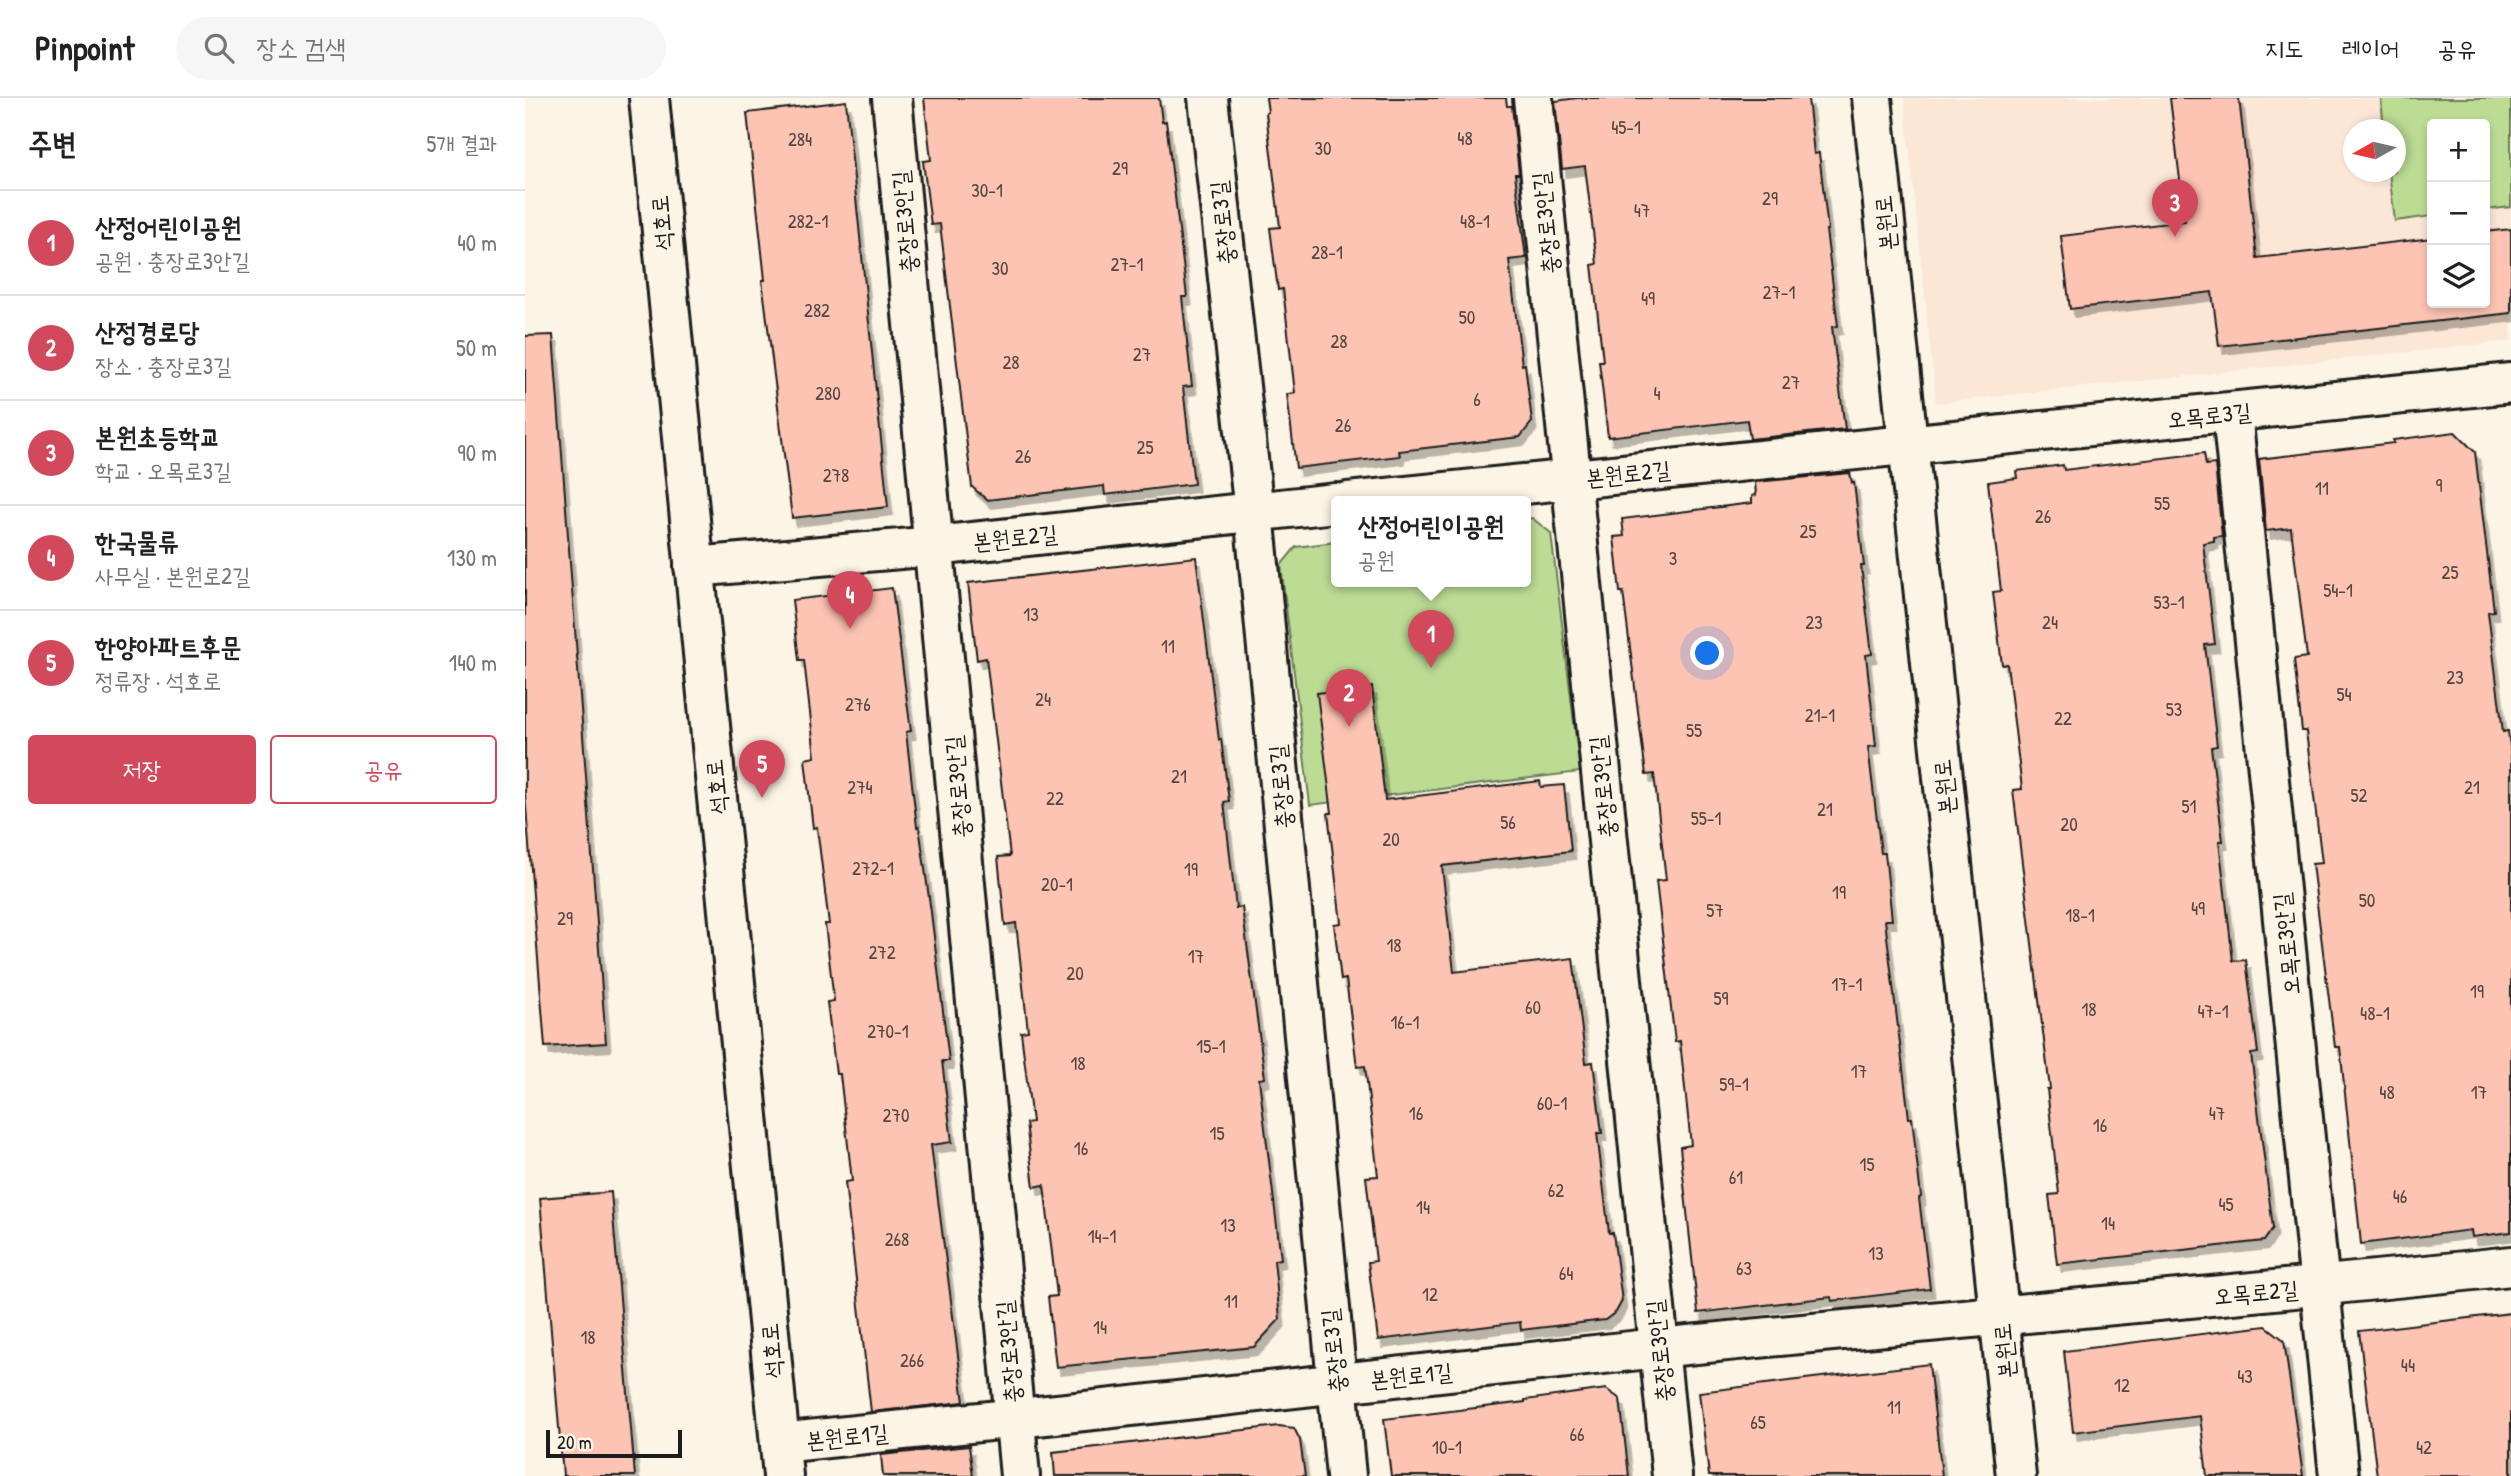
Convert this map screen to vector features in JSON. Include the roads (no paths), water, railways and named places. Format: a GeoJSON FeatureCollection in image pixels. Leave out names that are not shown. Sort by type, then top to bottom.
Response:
{"type":"FeatureCollection","features":[{"type":"Feature","properties":{"kind":"street","name":"석호로"},"geometry":{"type":"LineString","coordinates":[[649,98],[782,1460]]}},
{"type":"Feature","properties":{"kind":"street","name":"충장로3안길"},"geometry":{"type":"LineString","coordinates":[[892,98],[1020,1476]]}},
{"type":"Feature","properties":{"kind":"street","name":"충장로3길"},"geometry":{"type":"LineString","coordinates":[[1209,98],[1254,512],[1346,1476]]}},
{"type":"Feature","properties":{"kind":"street","name":"충장로3안길"},"geometry":{"type":"LineString","coordinates":[[1533,98],[1672,1476]]}},
{"type":"Feature","properties":{"kind":"street","name":"본원로"},"geometry":{"type":"LineString","coordinates":[[1872,98],[2016,1476]]}},
{"type":"Feature","properties":{"kind":"street","name":"오목로3길"},"geometry":{"type":"LineString","coordinates":[[1908,445],[2511,383]]}},
{"type":"Feature","properties":{"kind":"street","name":"오목로3안길"},"geometry":{"type":"LineString","coordinates":[[2232,413],[2339,1476]]}},
{"type":"Feature","properties":{"kind":"street","name":"본원로2길"},"geometry":{"type":"LineString","coordinates":[[1406,496],[1908,445]]}},
{"type":"Feature","properties":{"kind":"street","name":"본원로2길"},"geometry":{"type":"LineString","coordinates":[[694,567],[935,546],[1331,504]]}},
{"type":"Feature","properties":{"kind":"street","name":"오목로2길"},"geometry":{"type":"LineString","coordinates":[[2000,1314],[2321,1286],[2511,1266]]}},
{"type":"Feature","properties":{"kind":"street","name":"본원로1길"},"geometry":{"type":"LineString","coordinates":[[782,1460],[1014,1420],[1659,1348],[2000,1314]]}},
{"type":"Feature","properties":{"kind":"place","name":"본원초등학교"},"geometry":{"type":"Point","coordinates":[2175,237]}},
{"type":"Feature","properties":{"kind":"place","name":"한국물류"},"geometry":{"type":"Point","coordinates":[850,629]}},
{"type":"Feature","properties":{"kind":"place","name":"산정어린이공원"},"geometry":{"type":"Point","coordinates":[1431,668]}},
{"type":"Feature","properties":{"kind":"place","name":"산정경로당"},"geometry":{"type":"Point","coordinates":[1349,727]}},
{"type":"Feature","properties":{"kind":"place","name":"한양아파트후문"},"geometry":{"type":"Point","coordinates":[762,798]}}]}
